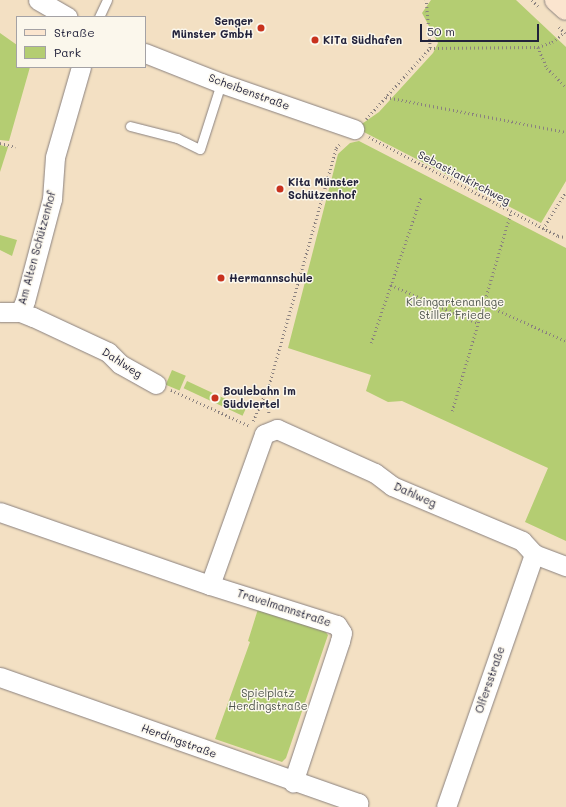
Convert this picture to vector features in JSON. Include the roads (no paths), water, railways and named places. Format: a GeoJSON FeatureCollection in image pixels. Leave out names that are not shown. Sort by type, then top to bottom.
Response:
{"type":"FeatureCollection","features":[{"type":"Feature","properties":{"kind":"main road"},"geometry":{"type":"LineString","coordinates":[[556,0],[566,9]]}},
{"type":"Feature","properties":{"kind":"street"},"geometry":{"type":"LineString","coordinates":[[38,0],[65,16]]}},
{"type":"Feature","properties":{"kind":"street","name":"Scheibenstraße"},"geometry":{"type":"LineString","coordinates":[[146,53],[221,83],[356,132]]}},
{"type":"Feature","properties":{"kind":"street","name":"Am Alten Schützenhof"},"geometry":{"type":"LineString","coordinates":[[6,316],[25,301],[52,199],[55,157],[80,68]]}},
{"type":"Feature","properties":{"kind":"street","name":"Dahlweg"},"geometry":{"type":"LineString","coordinates":[[6,316],[108,352],[120,364],[156,384]]}},
{"type":"Feature","properties":{"kind":"street","name":"Dahlweg"},"geometry":{"type":"LineString","coordinates":[[210,585],[259,434],[270,430],[283,432],[375,474],[392,486],[522,541],[534,554],[566,566]]}},
{"type":"Feature","properties":{"kind":"street","name":"Travelmannstraße"},"geometry":{"type":"LineString","coordinates":[[0,512],[210,585],[332,622],[340,629],[340,641],[293,782]]}},
{"type":"Feature","properties":{"kind":"street","name":"Olfersstraße"},"geometry":{"type":"LineString","coordinates":[[446,807],[534,554]]}},
{"type":"Feature","properties":{"kind":"street","name":"Herdingstraße"},"geometry":{"type":"LineString","coordinates":[[0,677],[357,805]]}},
{"type":"Feature","properties":{"kind":"lane"},"geometry":{"type":"LineString","coordinates":[[99,16],[107,0]]}},
{"type":"Feature","properties":{"kind":"lane"},"geometry":{"type":"LineString","coordinates":[[130,126],[177,138],[200,149],[221,83]]}},
{"type":"Feature","properties":{"kind":"place","name":"Senger Münster GmbH"},"geometry":{"type":"Point","coordinates":[261,28]}},
{"type":"Feature","properties":{"kind":"place","name":"KiTa Südhafen"},"geometry":{"type":"Point","coordinates":[315,40]}},
{"type":"Feature","properties":{"kind":"place","name":"Kita Münster Schützenhof"},"geometry":{"type":"Point","coordinates":[280,189]}},
{"type":"Feature","properties":{"kind":"place","name":"Hermannschule"},"geometry":{"type":"Point","coordinates":[221,278]}},
{"type":"Feature","properties":{"kind":"place","name":"Boulebahn im Südviertel"},"geometry":{"type":"Point","coordinates":[215,398]}},
{"type":"Feature","properties":{"kind":"park label","name":"Kleingartenanlage Stiller Friede"},"geometry":{"type":"Point","coordinates":[455,309]}},
{"type":"Feature","properties":{"kind":"park label","name":"Spielplatz Herdingstraße"},"geometry":{"type":"Point","coordinates":[268,700]}}]}
